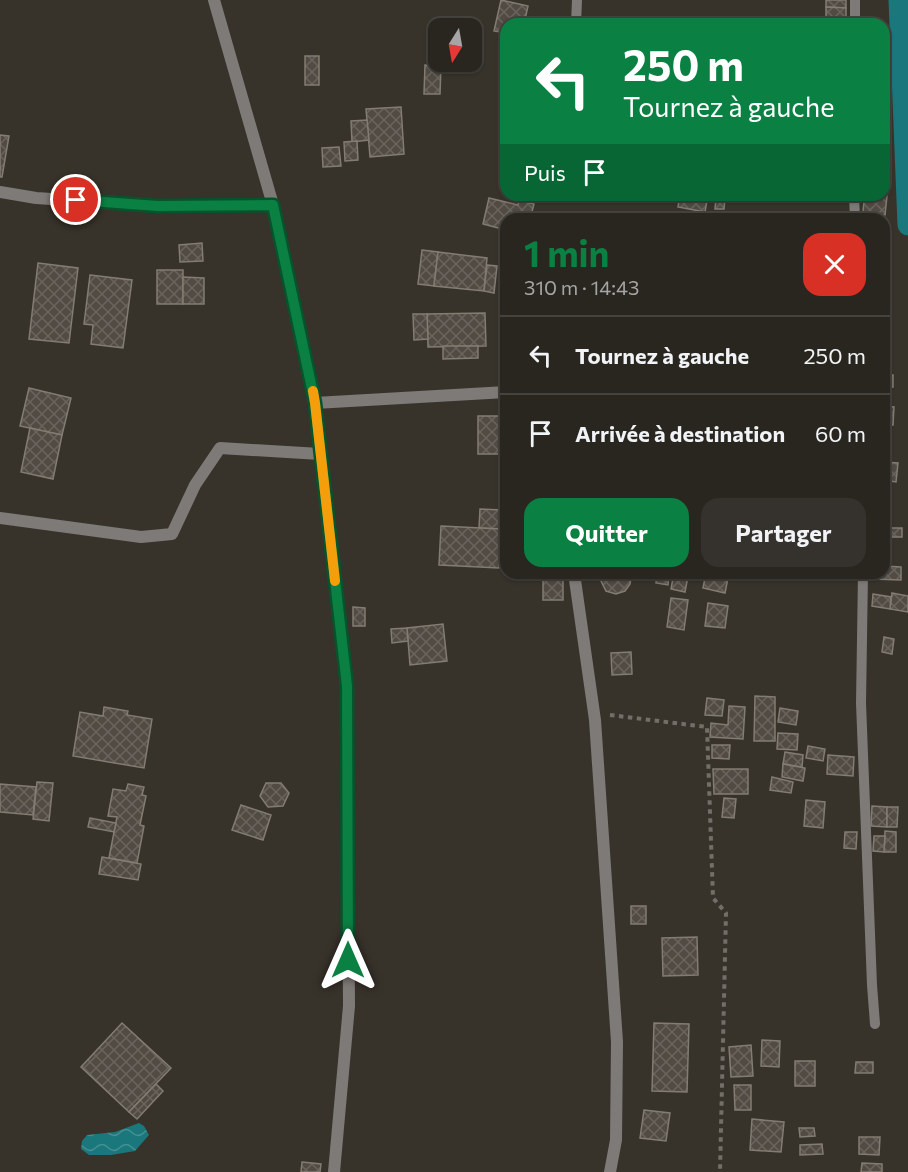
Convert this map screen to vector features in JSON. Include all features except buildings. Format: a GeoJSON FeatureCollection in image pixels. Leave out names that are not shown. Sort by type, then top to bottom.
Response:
{"type":"FeatureCollection","features":[{"type":"Feature","properties":{"kind":"street"},"geometry":{"type":"LineString","coordinates":[[214,0],[273,205],[315,403],[347,686],[349,1006],[334,1172]]}},
{"type":"Feature","properties":{"kind":"street"},"geometry":{"type":"LineString","coordinates":[[0,192],[36,198],[158,206],[273,205]]}},
{"type":"Feature","properties":{"kind":"street"},"geometry":{"type":"LineString","coordinates":[[315,403],[500,392]]}},
{"type":"Feature","properties":{"kind":"street"},"geometry":{"type":"LineString","coordinates":[[0,518],[141,537],[172,534],[195,485],[220,448],[320,454]]}},
{"type":"Feature","properties":{"kind":"street"},"geometry":{"type":"LineString","coordinates":[[575,579],[594,714],[617,1042],[616,1140],[610,1172]]}},
{"type":"Feature","properties":{"kind":"lane"},"geometry":{"type":"LineString","coordinates":[[576,18],[577,0]]}},
{"type":"Feature","properties":{"kind":"lane"},"geometry":{"type":"LineString","coordinates":[[855,0],[855,18]]}},
{"type":"Feature","properties":{"kind":"lane"},"geometry":{"type":"LineString","coordinates":[[863,579],[861,703],[872,985],[876,1024]]}},
{"type":"Feature","properties":{"kind":"path"},"geometry":{"type":"LineString","coordinates":[[594,714],[707,727],[713,898],[726,913],[720,1172]]}},
{"type":"Feature","properties":{"kind":"water"},"geometry":{"type":"Polygon","coordinates":[[[139,1123],[144,1126],[149,1135],[135,1151],[111,1155],[89,1155],[81,1149],[82,1141],[87,1135],[115,1132],[139,1123]]]}},
{"type":"Feature","properties":{"kind":"waterway"},"geometry":{"type":"LineString","coordinates":[[899,0],[908,225]]}},
{"type":"Feature","properties":{"kind":"slow traffic"},"geometry":{"type":"LineString","coordinates":[[313,391],[335,581]]}},
{"type":"Feature","properties":{"kind":"route"},"geometry":{"type":"LineString","coordinates":[[76,200],[158,206],[273,205],[315,403],[347,686],[348,960]]}}]}
